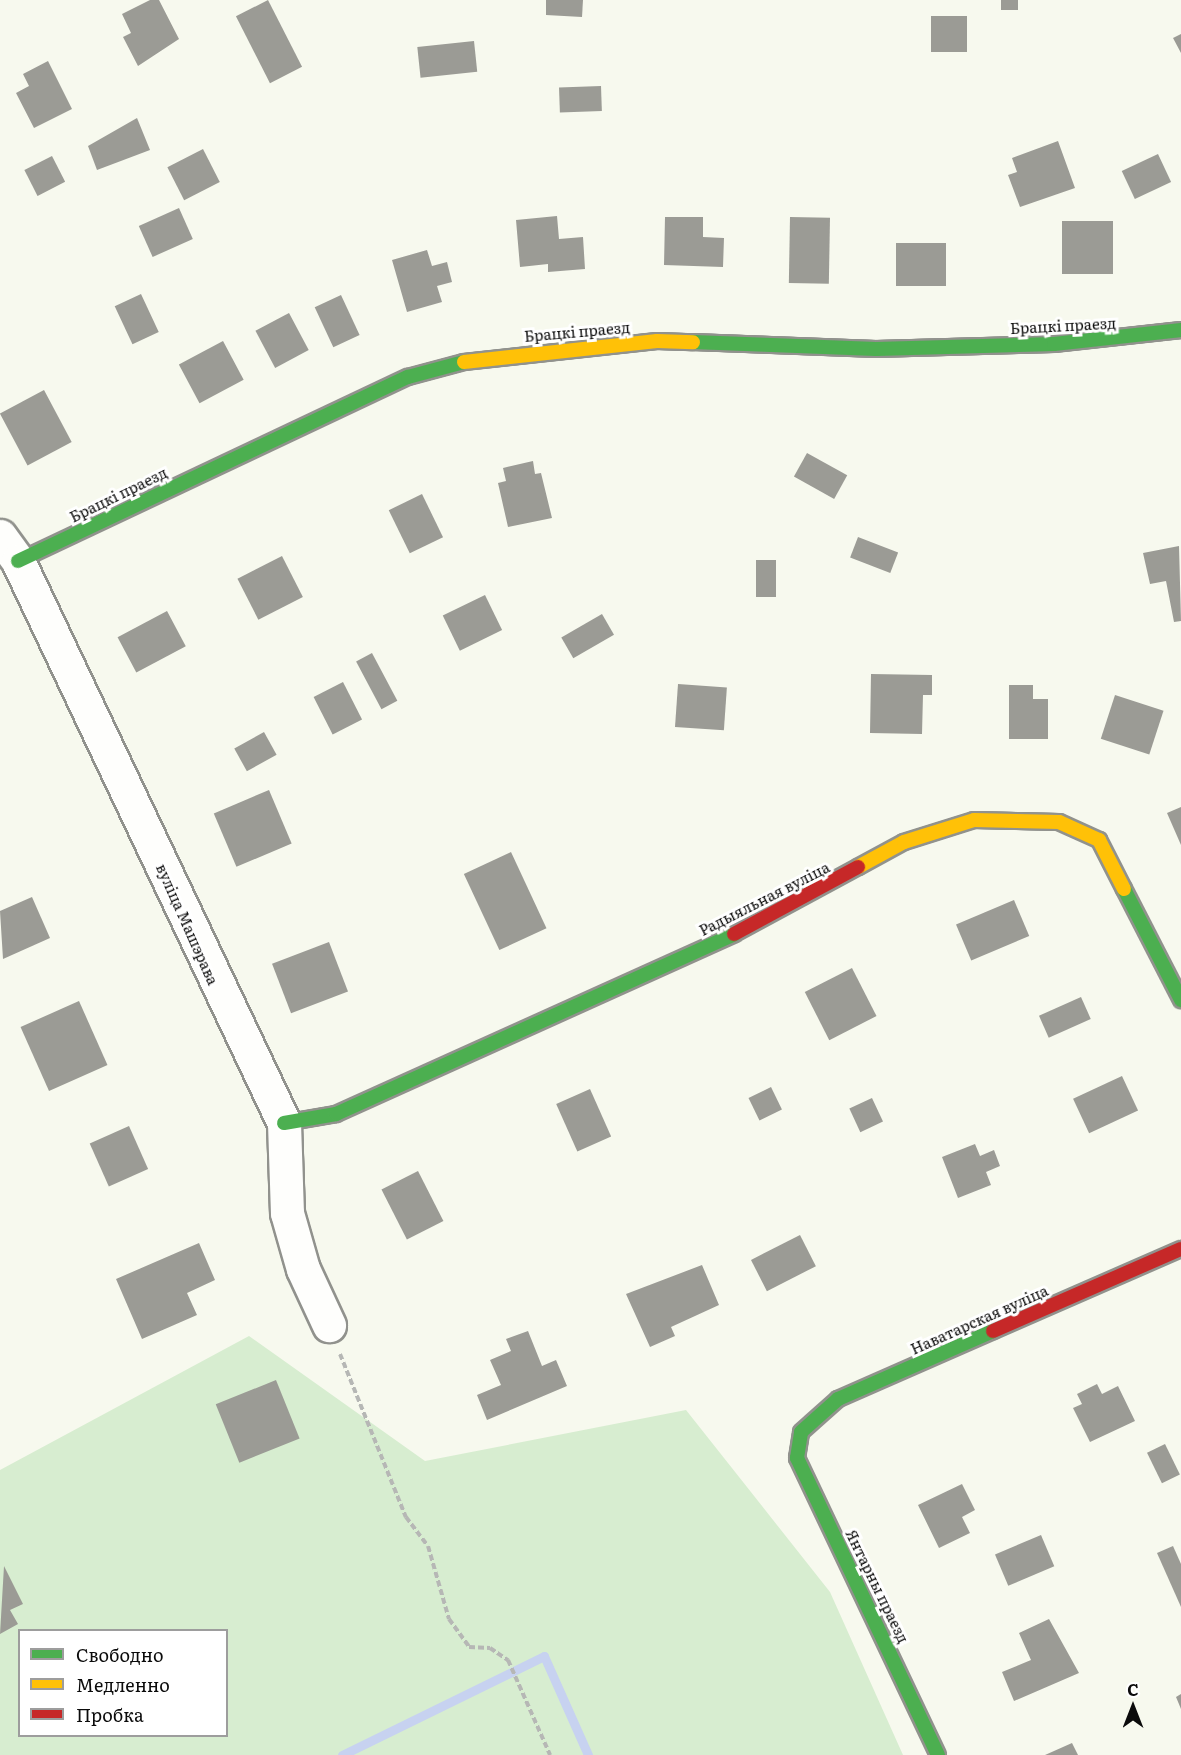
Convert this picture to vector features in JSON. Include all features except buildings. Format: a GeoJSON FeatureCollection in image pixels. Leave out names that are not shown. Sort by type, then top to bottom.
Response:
{"type":"FeatureCollection","features":[{"type":"Feature","properties":{"kind":"street","name":"Брацкі праезд"},"geometry":{"type":"LineString","coordinates":[[9,548],[408,377],[462,362],[657,341],[876,349],[1054,344],[1181,330]]}},
{"type":"Feature","properties":{"kind":"street","name":"вуліца Машэрава"},"geometry":{"type":"LineString","coordinates":[[9,548],[284,1123],[287,1213],[303,1269],[329,1325]]}},
{"type":"Feature","properties":{"kind":"street","name":"Радыяльная вуліца"},"geometry":{"type":"LineString","coordinates":[[284,1123],[336,1114],[734,934],[904,842],[974,820],[1059,822],[1099,840],[1181,1000]]}},
{"type":"Feature","properties":{"kind":"street","name":"Наватарская вуліца"},"geometry":{"type":"LineString","coordinates":[[801,1432],[838,1399],[1181,1249]]}},
{"type":"Feature","properties":{"kind":"street","name":"Янтарны праезд"},"geometry":{"type":"LineString","coordinates":[[801,1432],[797,1458],[938,1755]]}},
{"type":"Feature","properties":{"kind":"path"},"geometry":{"type":"LineString","coordinates":[[329,1325],[406,1517],[428,1546],[449,1618],[469,1647],[490,1648],[508,1660],[549,1755]]}},
{"type":"Feature","properties":{"kind":"green space"},"geometry":{"type":"Polygon","coordinates":[[[249,1336],[425,1461],[686,1410],[830,1592],[903,1755],[0,1755],[0,1470],[249,1336]]]}},
{"type":"Feature","properties":{"kind":"waterway"},"geometry":{"type":"LineString","coordinates":[[342,1755],[544,1656],[588,1755]]}},
{"type":"Feature","properties":{"kind":"traffic: fast"},"geometry":{"type":"LineString","coordinates":[[693,342],[876,349],[1054,344],[1181,330]]}},
{"type":"Feature","properties":{"kind":"traffic: fast"},"geometry":{"type":"LineString","coordinates":[[18,561],[408,377],[464,362]]}},
{"type":"Feature","properties":{"kind":"traffic: fast"},"geometry":{"type":"LineString","coordinates":[[1124,889],[1181,1000]]}},
{"type":"Feature","properties":{"kind":"traffic: fast"},"geometry":{"type":"LineString","coordinates":[[284,1123],[336,1114],[734,934]]}},
{"type":"Feature","properties":{"kind":"traffic: fast"},"geometry":{"type":"LineString","coordinates":[[938,1755],[797,1458],[801,1432],[838,1399],[993,1331]]}},
{"type":"Feature","properties":{"kind":"traffic: slow"},"geometry":{"type":"LineString","coordinates":[[464,362],[657,341],[693,342]]}},
{"type":"Feature","properties":{"kind":"traffic: slow"},"geometry":{"type":"LineString","coordinates":[[858,867],[904,842],[974,820],[1059,822],[1099,840],[1124,889]]}},
{"type":"Feature","properties":{"kind":"traffic: jam"},"geometry":{"type":"LineString","coordinates":[[734,934],[858,867]]}},
{"type":"Feature","properties":{"kind":"traffic: jam"},"geometry":{"type":"LineString","coordinates":[[993,1331],[1181,1249]]}}]}
